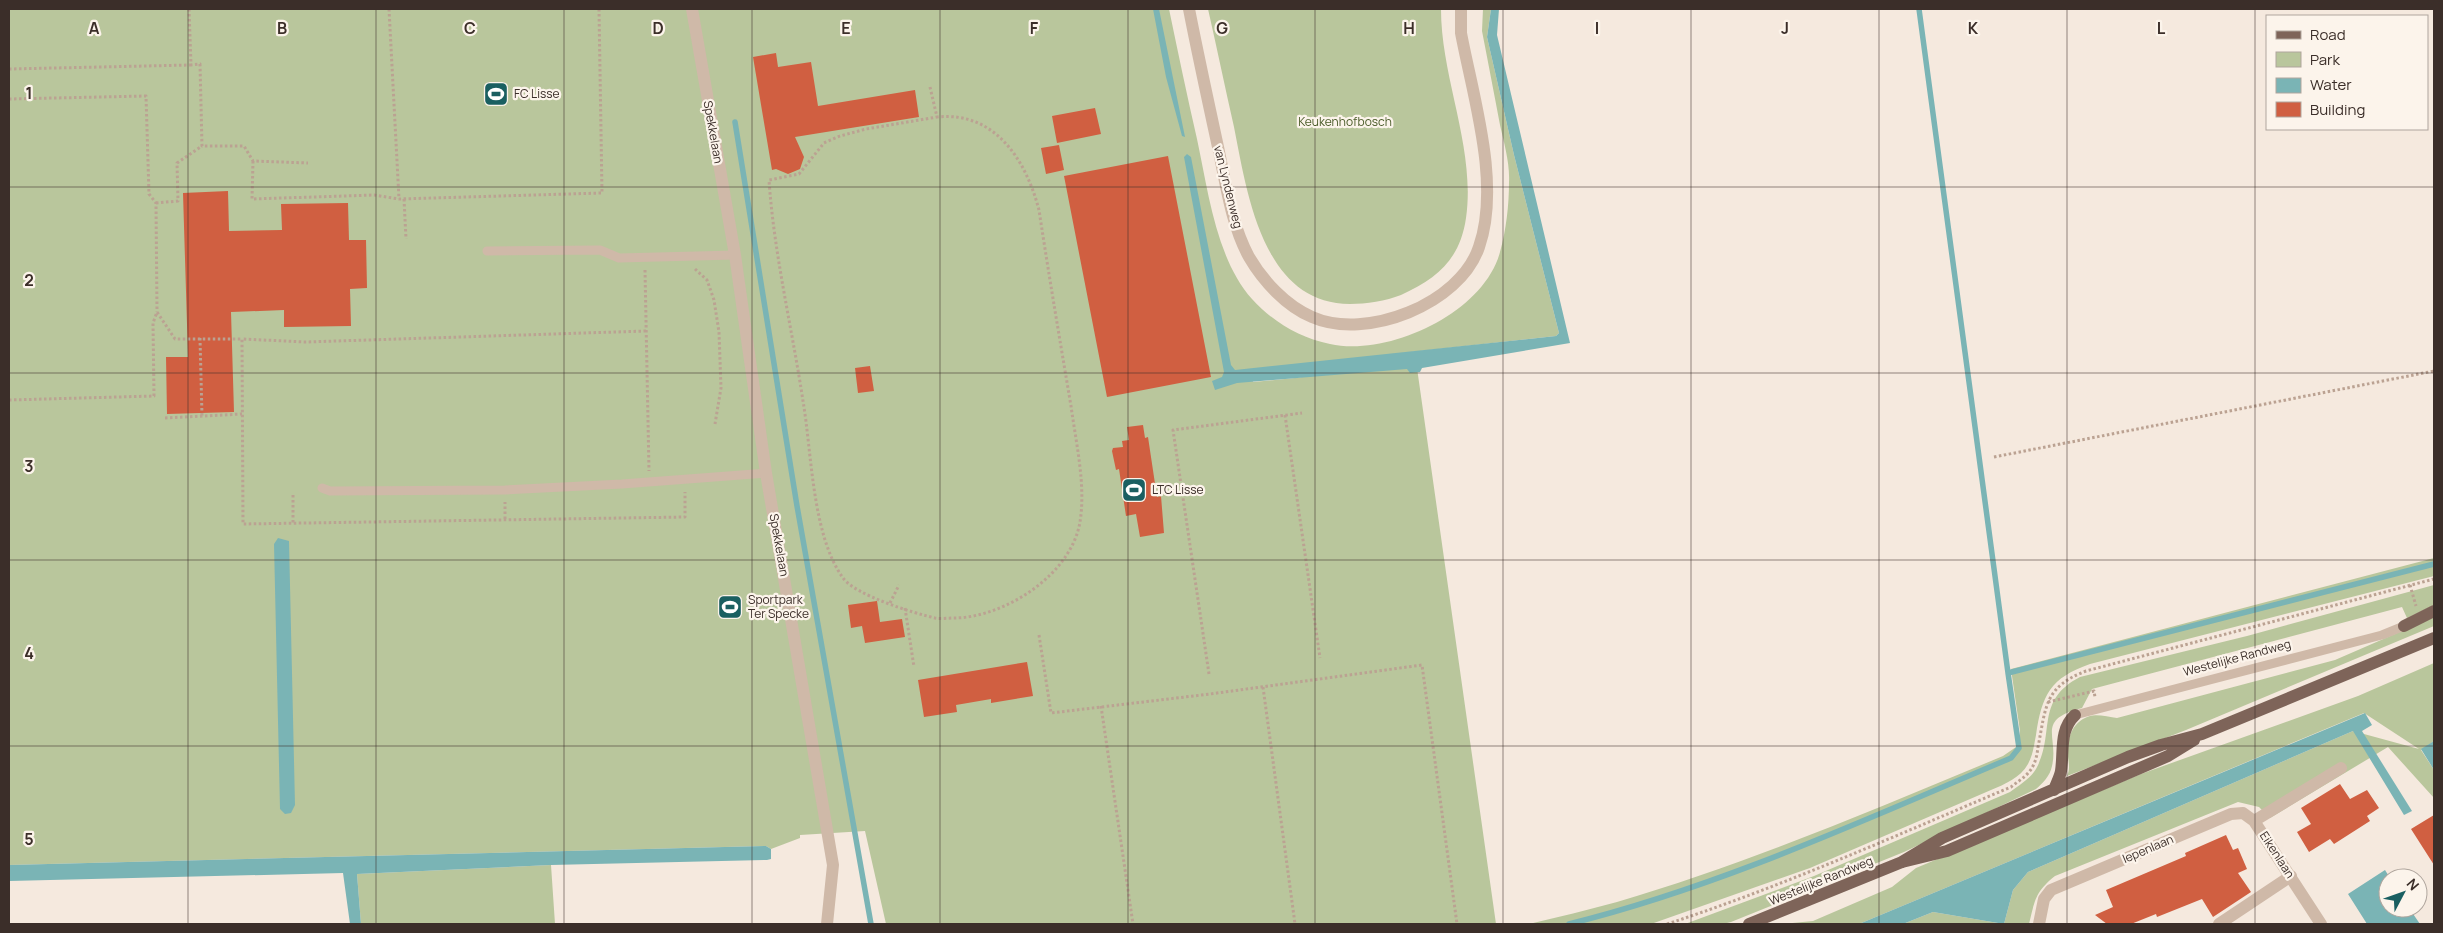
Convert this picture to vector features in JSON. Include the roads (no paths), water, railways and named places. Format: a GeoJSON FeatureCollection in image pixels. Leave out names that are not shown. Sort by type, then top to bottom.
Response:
{"type":"FeatureCollection","features":[{"type":"Feature","properties":{"kind":"main road"},"geometry":{"type":"LineString","coordinates":[[2404,626],[2434,612]]}},
{"type":"Feature","properties":{"kind":"main road","name":"Westelijke Randweg"},"geometry":{"type":"LineString","coordinates":[[1902,862],[1942,838],[2054,790],[2161,745],[2202,734],[2434,638]]}},
{"type":"Feature","properties":{"kind":"main road"},"geometry":{"type":"LineString","coordinates":[[2054,790],[2061,772],[2065,730],[2068,722],[2076,715]]}},
{"type":"Feature","properties":{"kind":"main road","name":"Westelijke Randweg"},"geometry":{"type":"LineString","coordinates":[[1749,924],[1902,862],[1947,851],[2168,756],[2202,734]]}},
{"type":"Feature","properties":{"kind":"street","name":"Spekkelaan"},"geometry":{"type":"LineString","coordinates":[[692,9],[735,255],[766,473],[833,865],[827,924]]}},
{"type":"Feature","properties":{"kind":"street","name":"van Lyndenweg"},"geometry":{"type":"LineString","coordinates":[[1188,9],[1230,202],[1249,257],[1268,284],[1290,304],[1312,317],[1335,324],[1379,321],[1406,314],[1428,303],[1450,288],[1466,273],[1479,248],[1485,221],[1488,182],[1461,33],[1461,9]]}},
{"type":"Feature","properties":{"kind":"street","name":"Eikenlaan"},"geometry":{"type":"LineString","coordinates":[[2321,924],[2254,821],[2341,768]]}},
{"type":"Feature","properties":{"kind":"street","name":"Iepenlaan"},"geometry":{"type":"LineString","coordinates":[[2039,924],[2044,899],[2051,890],[2231,814],[2243,813],[2254,821]]}},
{"type":"Feature","properties":{"kind":"street"},"geometry":{"type":"LineString","coordinates":[[2220,924],[2291,876]]}},
{"type":"Feature","properties":{"kind":"lane"},"geometry":{"type":"LineString","coordinates":[[488,252],[600,250],[619,258],[735,255]]}},
{"type":"Feature","properties":{"kind":"lane"},"geometry":{"type":"LineString","coordinates":[[322,488],[330,491],[505,490],[766,473]]}},
{"type":"Feature","properties":{"kind":"lane","name":"Westelijke Randweg"},"geometry":{"type":"LineString","coordinates":[[2076,715],[2382,634],[2404,626]]}},
{"type":"Feature","properties":{"kind":"water"},"geometry":{"type":"Polygon","coordinates":[[[1153,9],[1159,9],[1185,137],[1182,136],[1166,77],[1153,9]]]}},
{"type":"Feature","properties":{"kind":"water"},"geometry":{"type":"Polygon","coordinates":[[[1491,9],[1499,9],[1497,35],[1570,343],[1422,368],[1420,372],[1410,373],[1407,369],[1237,383],[1215,390],[1212,381],[1222,377],[1224,372],[1184,157],[1187,154],[1191,157],[1231,365],[1235,370],[1556,336],[1559,333],[1514,155],[1487,37],[1491,9]]]}},
{"type":"Feature","properties":{"kind":"water"},"geometry":{"type":"Polygon","coordinates":[[[278,538],[289,541],[295,805],[291,813],[285,814],[280,809],[274,544],[278,538]]]}},
{"type":"Feature","properties":{"kind":"water"},"geometry":{"type":"Polygon","coordinates":[[[2365,713],[2372,725],[2362,731],[2412,811],[2404,815],[2353,731],[2028,872],[2013,890],[2004,924],[1933,912],[1903,924],[1859,924],[2365,713]]]}},
{"type":"Feature","properties":{"kind":"water"},"geometry":{"type":"Polygon","coordinates":[[[2434,741],[2434,770],[2421,749],[2434,741]]]}},
{"type":"Feature","properties":{"kind":"water"},"geometry":{"type":"Polygon","coordinates":[[[766,846],[771,849],[771,859],[767,860],[551,865],[357,874],[361,924],[350,924],[343,873],[9,881],[9,865],[766,846]]]}},
{"type":"Feature","properties":{"kind":"water"},"geometry":{"type":"Polygon","coordinates":[[[2378,875],[2378,918],[2416,918],[2420,924],[2367,924],[2348,894],[2378,875]]]}},
{"type":"Feature","properties":{"kind":"waterway"},"geometry":{"type":"LineString","coordinates":[[1919,9],[2008,673],[2434,564]]}},
{"type":"Feature","properties":{"kind":"waterway"},"geometry":{"type":"LineString","coordinates":[[735,122],[797,506],[871,924]]}},
{"type":"Feature","properties":{"kind":"waterway"},"geometry":{"type":"LineString","coordinates":[[1569,924],[1682,891],[1738,871],[1793,850],[2011,758],[2019,748],[2008,673]]}},
{"type":"Feature","properties":{"kind":"place","name":"FC Lisse"},"geometry":{"type":"Point","coordinates":[496,94]}},
{"type":"Feature","properties":{"kind":"place","name":"LTC Lisse"},"geometry":{"type":"Point","coordinates":[1134,490]}},
{"type":"Feature","properties":{"kind":"place","name":"Sportpark Ter Specke"},"geometry":{"type":"Point","coordinates":[730,607]}},
{"type":"Feature","properties":{"kind":"park label","name":"Keukenhofbosch"},"geometry":{"type":"Point","coordinates":[1345,122]}}]}
